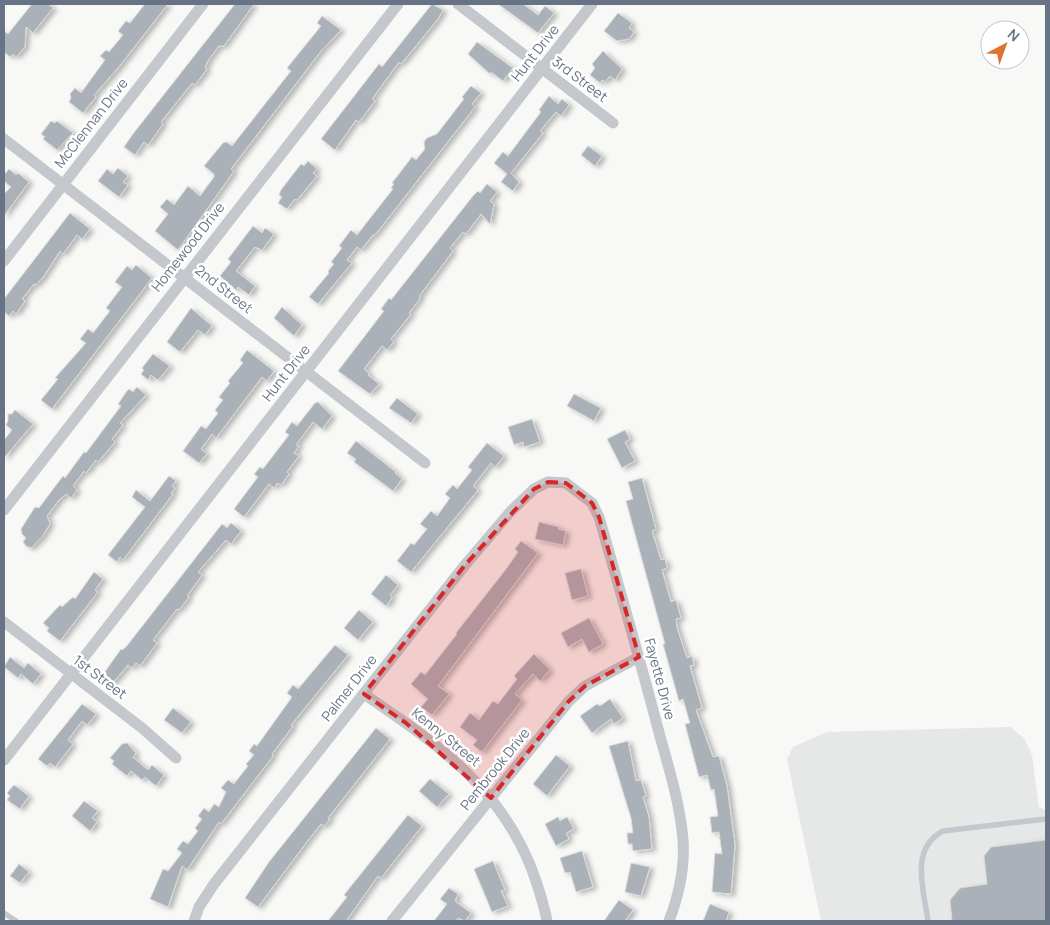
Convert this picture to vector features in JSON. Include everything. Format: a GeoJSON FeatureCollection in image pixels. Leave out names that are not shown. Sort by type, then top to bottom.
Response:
{"type":"FeatureCollection","features":[{"type":"Feature","properties":{"kind":"street","name":"McClennan Drive"},"geometry":{"type":"LineString","coordinates":[[4,261],[203,4]]}},
{"type":"Feature","properties":{"kind":"street","name":"Homewood Drive"},"geometry":{"type":"LineString","coordinates":[[4,510],[398,4]]}},
{"type":"Feature","properties":{"kind":"street","name":"3rd Street"},"geometry":{"type":"LineString","coordinates":[[458,4],[612,123]]}},
{"type":"Feature","properties":{"kind":"street","name":"Hunt Drive"},"geometry":{"type":"LineString","coordinates":[[4,760],[592,4]]}},
{"type":"Feature","properties":{"kind":"street","name":"2nd Street"},"geometry":{"type":"LineString","coordinates":[[4,139],[425,463]]}},
{"type":"Feature","properties":{"kind":"street","name":"Fayette Drive"},"geometry":{"type":"LineString","coordinates":[[542,484],[548,482],[566,483],[592,503],[599,517],[676,797],[683,840],[683,874],[678,897],[669,921]]}},
{"type":"Feature","properties":{"kind":"street","name":"Palmer Drive"},"geometry":{"type":"LineString","coordinates":[[194,921],[199,907],[214,884],[364,694],[511,511],[534,488],[542,484]]}},
{"type":"Feature","properties":{"kind":"street","name":"1st Street"},"geometry":{"type":"LineString","coordinates":[[4,622],[142,728],[176,758]]}},
{"type":"Feature","properties":{"kind":"street","name":"Pembrook Drive"},"geometry":{"type":"LineString","coordinates":[[392,921],[569,701],[585,686],[639,657]]}},
{"type":"Feature","properties":{"kind":"street","name":"Kenny Street"},"geometry":{"type":"LineString","coordinates":[[364,694],[437,747],[491,798],[514,829],[529,859],[547,921]]}},
{"type":"Feature","properties":{"kind":"lane"},"geometry":{"type":"LineString","coordinates":[[928,921],[920,865],[924,850],[931,838],[943,831],[1046,819]]}},
{"type":"Feature","properties":{"kind":"lane"},"geometry":{"type":"LineString","coordinates":[[4,914],[16,921]]}},
{"type":"Feature","properties":{"kind":"highlighted area"},"geometry":{"type":"Polygon","coordinates":[[[548,482],[566,483],[579,491],[592,503],[599,517],[639,657],[585,686],[569,701],[491,798],[406,723],[364,694],[465,565],[534,489],[548,482]]]}},
{"type":"Feature","properties":{"kind":"shaded area"},"geometry":{"type":"Polygon","coordinates":[[[1010,727],[1024,738],[1032,755],[1039,807],[1046,810],[1046,921],[821,921],[787,759],[793,747],[827,732],[1010,727]]]}},
{"type":"Feature","properties":{"kind":"building"},"geometry":{"type":"Polygon","coordinates":[[[32,4],[48,4],[53,8],[33,33],[26,27],[25,47],[16,57],[13,54],[10,57],[4,52],[4,31],[8,34],[32,4]]]}},
{"type":"Feature","properties":{"kind":"building"},"geometry":{"type":"Polygon","coordinates":[[[145,4],[168,4],[118,68],[94,95],[96,97],[83,113],[69,102],[70,94],[75,88],[81,93],[105,60],[100,56],[106,50],[109,52],[123,35],[118,31],[126,21],[130,23],[145,4]]]}},
{"type":"Feature","properties":{"kind":"building"},"geometry":{"type":"Polygon","coordinates":[[[235,4],[254,4],[224,46],[219,46],[209,59],[205,67],[207,69],[195,85],[192,83],[161,122],[163,124],[148,145],[144,142],[135,155],[124,147],[235,4]]]}},
{"type":"Feature","properties":{"kind":"building"},"geometry":{"type":"Polygon","coordinates":[[[432,4],[443,10],[438,19],[401,64],[399,62],[372,99],[375,101],[359,122],[356,120],[335,150],[321,139],[379,64],[382,67],[432,4]]]}},
{"type":"Feature","properties":{"kind":"building"},"geometry":{"type":"Polygon","coordinates":[[[498,4],[523,4],[538,15],[545,6],[554,13],[538,33],[498,4]]]}},
{"type":"Feature","properties":{"kind":"building"},"geometry":{"type":"Polygon","coordinates":[[[618,13],[632,23],[629,28],[634,32],[629,39],[617,41],[604,31],[618,13]]]}},
{"type":"Feature","properties":{"kind":"building"},"geometry":{"type":"Polygon","coordinates":[[[322,16],[341,30],[321,51],[231,169],[234,171],[178,250],[155,231],[168,214],[160,207],[167,199],[174,205],[188,186],[200,196],[214,177],[214,174],[204,166],[223,143],[226,142],[232,146],[291,71],[287,68],[321,26],[317,23],[322,16]]]}},
{"type":"Feature","properties":{"kind":"building"},"geometry":{"type":"Polygon","coordinates":[[[477,42],[513,68],[503,81],[491,72],[490,74],[468,54],[477,42]]]}},
{"type":"Feature","properties":{"kind":"building"},"geometry":{"type":"Polygon","coordinates":[[[603,51],[622,69],[615,80],[610,76],[605,82],[602,80],[600,83],[590,75],[595,68],[592,64],[603,51]]]}},
{"type":"Feature","properties":{"kind":"building"},"geometry":{"type":"Polygon","coordinates":[[[471,86],[481,93],[472,104],[475,107],[375,235],[361,250],[357,247],[347,260],[352,263],[318,304],[309,297],[329,273],[328,271],[334,264],[331,262],[342,248],[339,246],[351,230],[357,235],[393,189],[391,188],[394,184],[392,183],[412,157],[416,160],[425,149],[424,142],[427,138],[437,134],[464,99],[462,97],[471,86]]]}},
{"type":"Feature","properties":{"kind":"building"},"geometry":{"type":"Polygon","coordinates":[[[549,96],[558,104],[562,99],[569,105],[561,116],[556,112],[540,131],[543,133],[511,173],[519,182],[513,191],[501,182],[507,174],[494,163],[503,152],[508,156],[541,112],[539,110],[549,96]]]}},
{"type":"Feature","properties":{"kind":"building"},"geometry":{"type":"Polygon","coordinates":[[[51,121],[55,123],[57,121],[73,133],[57,150],[43,139],[45,137],[41,134],[51,121]]]}},
{"type":"Feature","properties":{"kind":"building"},"geometry":{"type":"Polygon","coordinates":[[[588,146],[602,156],[595,166],[581,155],[588,146]]]}},
{"type":"Feature","properties":{"kind":"building"},"geometry":{"type":"Polygon","coordinates":[[[308,161],[317,169],[313,173],[317,176],[287,209],[278,203],[282,197],[279,195],[281,190],[301,164],[304,166],[308,161]]]}},
{"type":"Feature","properties":{"kind":"building"},"geometry":{"type":"Polygon","coordinates":[[[118,168],[128,176],[123,182],[128,185],[119,197],[98,181],[107,169],[113,174],[118,168]]]}},
{"type":"Feature","properties":{"kind":"building"},"geometry":{"type":"Polygon","coordinates":[[[9,169],[16,175],[18,173],[29,182],[4,216],[4,194],[11,187],[4,181],[4,175],[9,169]]]}},
{"type":"Feature","properties":{"kind":"building"},"geometry":{"type":"Polygon","coordinates":[[[487,184],[497,192],[490,201],[494,204],[490,224],[481,214],[466,234],[463,232],[450,248],[453,251],[420,295],[419,300],[409,313],[411,314],[391,339],[394,342],[387,350],[382,346],[364,369],[379,384],[370,394],[338,371],[384,311],[381,309],[389,298],[391,300],[473,196],[478,191],[480,193],[487,184]]]}},
{"type":"Feature","properties":{"kind":"building"},"geometry":{"type":"Polygon","coordinates":[[[70,213],[90,229],[82,239],[77,235],[63,254],[60,251],[44,276],[36,285],[34,284],[22,299],[25,301],[16,314],[13,311],[9,316],[4,312],[4,299],[70,213]]]}},
{"type":"Feature","properties":{"kind":"building"},"geometry":{"type":"Polygon","coordinates":[[[253,226],[262,233],[265,228],[274,234],[262,250],[255,247],[236,271],[255,286],[249,295],[238,287],[236,290],[220,276],[231,262],[228,259],[253,226]]]}},
{"type":"Feature","properties":{"kind":"building"},"geometry":{"type":"Polygon","coordinates":[[[136,265],[152,278],[52,409],[41,400],[58,379],[55,378],[86,343],[80,339],[88,329],[93,333],[110,311],[106,308],[122,287],[115,282],[127,266],[132,270],[136,265]]]}},
{"type":"Feature","properties":{"kind":"building"},"geometry":{"type":"Polygon","coordinates":[[[282,307],[302,325],[294,336],[274,318],[282,307]]]}},
{"type":"Feature","properties":{"kind":"building"},"geometry":{"type":"Polygon","coordinates":[[[191,308],[212,326],[205,335],[198,330],[180,352],[167,342],[191,308]]]}},
{"type":"Feature","properties":{"kind":"building"},"geometry":{"type":"Polygon","coordinates":[[[247,350],[274,371],[267,381],[262,377],[216,438],[212,434],[201,449],[207,454],[199,463],[183,451],[201,426],[206,429],[218,413],[215,410],[223,400],[219,397],[230,383],[228,381],[243,363],[240,360],[247,350]]]}},
{"type":"Feature","properties":{"kind":"building"},"geometry":{"type":"Polygon","coordinates":[[[153,354],[170,366],[158,380],[151,375],[148,380],[141,374],[144,370],[142,368],[153,354]]]}},
{"type":"Feature","properties":{"kind":"building"},"geometry":{"type":"Polygon","coordinates":[[[137,387],[146,395],[120,423],[123,425],[112,439],[115,442],[98,462],[96,460],[86,473],[84,471],[73,486],[77,490],[71,498],[66,494],[59,500],[47,516],[50,524],[42,537],[31,548],[26,546],[23,542],[26,538],[22,534],[21,529],[35,507],[39,508],[63,476],[65,478],[84,452],[86,453],[121,406],[118,404],[127,391],[129,389],[133,392],[137,387]]]}},
{"type":"Feature","properties":{"kind":"building"},"geometry":{"type":"Polygon","coordinates":[[[574,394],[601,408],[594,421],[567,406],[574,394]]]}},
{"type":"Feature","properties":{"kind":"building"},"geometry":{"type":"Polygon","coordinates":[[[397,398],[418,414],[411,423],[389,408],[397,398]]]}},
{"type":"Feature","properties":{"kind":"building"},"geometry":{"type":"Polygon","coordinates":[[[318,402],[332,416],[322,429],[313,422],[296,445],[299,446],[294,453],[299,456],[287,472],[289,474],[281,485],[277,483],[274,488],[269,484],[244,517],[234,509],[258,477],[254,474],[260,467],[263,469],[289,435],[285,432],[292,422],[297,426],[315,403],[318,402]]]}},
{"type":"Feature","properties":{"kind":"building"},"geometry":{"type":"Polygon","coordinates":[[[15,410],[33,424],[4,458],[4,440],[12,430],[6,425],[8,414],[12,414],[15,410]]]}},
{"type":"Feature","properties":{"kind":"building"},"geometry":{"type":"Polygon","coordinates":[[[532,419],[540,442],[524,447],[523,442],[514,445],[508,427],[532,419]]]}},
{"type":"Feature","properties":{"kind":"building"},"geometry":{"type":"Polygon","coordinates":[[[625,430],[630,439],[625,442],[635,461],[622,468],[607,439],[625,430]]]}},
{"type":"Feature","properties":{"kind":"building"},"geometry":{"type":"Polygon","coordinates":[[[356,441],[396,472],[402,479],[393,491],[354,462],[356,459],[347,453],[356,441]]]}},
{"type":"Feature","properties":{"kind":"building"},"geometry":{"type":"Polygon","coordinates":[[[487,443],[504,456],[495,467],[491,463],[473,486],[478,490],[411,572],[397,561],[411,543],[414,545],[427,529],[420,524],[431,511],[437,516],[450,498],[445,494],[453,485],[457,489],[472,470],[468,467],[487,443]]]}},
{"type":"Feature","properties":{"kind":"building"},"geometry":{"type":"Polygon","coordinates":[[[169,476],[176,481],[172,486],[175,488],[171,493],[173,494],[123,560],[120,557],[117,562],[108,555],[145,507],[132,497],[136,490],[150,501],[169,476]]]}},
{"type":"Feature","properties":{"kind":"building"},"geometry":{"type":"Polygon","coordinates":[[[642,478],[656,529],[652,531],[661,560],[665,559],[667,568],[662,570],[671,602],[676,600],[681,618],[676,619],[677,628],[687,658],[692,656],[694,665],[690,666],[702,708],[696,710],[713,757],[719,756],[727,786],[735,845],[731,894],[712,892],[715,853],[722,854],[719,832],[712,833],[710,817],[718,816],[714,789],[711,790],[707,775],[699,777],[685,724],[690,723],[683,699],[679,701],[626,501],[633,499],[628,482],[642,478]]]}},
{"type":"Feature","properties":{"kind":"building"},"geometry":{"type":"Polygon","coordinates":[[[539,522],[559,527],[558,529],[566,531],[563,545],[535,539],[539,522]]]}},
{"type":"Feature","properties":{"kind":"building"},"geometry":{"type":"Polygon","coordinates":[[[231,523],[241,531],[231,544],[226,540],[198,572],[202,575],[187,596],[189,597],[153,640],[157,643],[140,666],[136,663],[132,668],[128,665],[112,684],[102,676],[121,649],[126,647],[222,524],[227,528],[231,523]]]}},
{"type":"Feature","properties":{"kind":"building"},"geometry":{"type":"Polygon","coordinates":[[[521,541],[538,553],[438,686],[449,694],[432,715],[421,707],[428,699],[411,684],[421,672],[425,675],[457,634],[507,568],[518,552],[515,549],[521,541]]]}},
{"type":"Feature","properties":{"kind":"building"},"geometry":{"type":"Polygon","coordinates":[[[581,569],[588,596],[572,600],[565,573],[581,569]]]}},
{"type":"Feature","properties":{"kind":"building"},"geometry":{"type":"Polygon","coordinates":[[[94,572],[103,579],[95,590],[98,592],[60,641],[47,631],[49,628],[43,623],[60,605],[62,607],[73,597],[75,599],[94,572]]]}},
{"type":"Feature","properties":{"kind":"building"},"geometry":{"type":"Polygon","coordinates":[[[386,575],[398,585],[390,595],[392,598],[386,606],[371,594],[386,575]]]}},
{"type":"Feature","properties":{"kind":"building"},"geometry":{"type":"Polygon","coordinates":[[[359,610],[373,622],[358,640],[344,628],[359,610]]]}},
{"type":"Feature","properties":{"kind":"building"},"geometry":{"type":"Polygon","coordinates":[[[589,618],[603,644],[589,652],[582,639],[568,647],[561,633],[589,618]]]}},
{"type":"Feature","properties":{"kind":"building"},"geometry":{"type":"Polygon","coordinates":[[[335,645],[348,655],[291,725],[293,726],[272,754],[273,756],[221,824],[219,822],[187,870],[182,866],[168,907],[150,899],[163,869],[168,871],[182,853],[177,849],[183,841],[188,844],[198,831],[195,828],[202,819],[198,816],[204,808],[209,812],[214,804],[219,807],[226,792],[221,788],[228,780],[234,784],[248,766],[246,764],[254,755],[249,751],[254,744],[257,746],[292,697],[287,693],[293,685],[298,689],[335,645]]]}},
{"type":"Feature","properties":{"kind":"building"},"geometry":{"type":"Polygon","coordinates":[[[534,654],[550,670],[540,681],[533,674],[515,694],[522,700],[482,752],[473,745],[477,740],[460,727],[470,713],[479,720],[493,701],[498,704],[517,679],[514,676],[534,654]]]}},
{"type":"Feature","properties":{"kind":"building"},"geometry":{"type":"Polygon","coordinates":[[[10,657],[24,668],[28,663],[41,674],[33,684],[21,674],[18,678],[4,667],[10,657]]]}},
{"type":"Feature","properties":{"kind":"building"},"geometry":{"type":"Polygon","coordinates":[[[610,699],[623,718],[614,724],[611,719],[592,733],[580,716],[597,704],[600,706],[610,699]]]}},
{"type":"Feature","properties":{"kind":"building"},"geometry":{"type":"Polygon","coordinates":[[[82,704],[96,714],[87,725],[82,721],[68,740],[73,744],[55,767],[50,763],[47,766],[38,759],[82,704]]]}},
{"type":"Feature","properties":{"kind":"building"},"geometry":{"type":"Polygon","coordinates":[[[173,708],[191,722],[182,733],[164,720],[173,708]]]}},
{"type":"Feature","properties":{"kind":"building"},"geometry":{"type":"Polygon","coordinates":[[[376,728],[390,739],[328,818],[330,819],[324,826],[321,824],[258,907],[245,898],[269,862],[376,728]]]}},
{"type":"Feature","properties":{"kind":"building"},"geometry":{"type":"Polygon","coordinates":[[[628,741],[636,781],[641,780],[646,796],[643,797],[649,817],[652,849],[633,851],[632,844],[628,844],[627,833],[633,833],[631,818],[609,746],[628,741]]]}},
{"type":"Feature","properties":{"kind":"building"},"geometry":{"type":"Polygon","coordinates":[[[127,743],[136,753],[133,757],[148,770],[152,765],[164,775],[156,786],[145,777],[142,780],[131,771],[127,776],[112,764],[114,761],[110,758],[122,744],[127,743]]]}},
{"type":"Feature","properties":{"kind":"building"},"geometry":{"type":"Polygon","coordinates":[[[556,755],[570,766],[547,796],[533,784],[556,755]]]}},
{"type":"Feature","properties":{"kind":"building"},"geometry":{"type":"Polygon","coordinates":[[[430,779],[449,794],[437,807],[419,791],[430,779]]]}},
{"type":"Feature","properties":{"kind":"building"},"geometry":{"type":"Polygon","coordinates":[[[14,785],[29,796],[20,809],[7,800],[10,796],[7,793],[14,785]]]}},
{"type":"Feature","properties":{"kind":"building"},"geometry":{"type":"Polygon","coordinates":[[[84,801],[98,811],[92,818],[97,822],[90,831],[72,816],[84,801]]]}},
{"type":"Feature","properties":{"kind":"building"},"geometry":{"type":"Polygon","coordinates":[[[408,815],[422,826],[381,878],[378,876],[346,921],[328,921],[347,897],[344,895],[408,815]]]}},
{"type":"Feature","properties":{"kind":"building"},"geometry":{"type":"Polygon","coordinates":[[[558,817],[560,821],[567,817],[574,829],[566,833],[569,839],[556,846],[545,824],[558,817]]]}},
{"type":"Feature","properties":{"kind":"building"},"geometry":{"type":"Polygon","coordinates":[[[1046,840],[1046,921],[952,921],[950,900],[960,888],[987,884],[984,856],[991,847],[1046,840]]]}},
{"type":"Feature","properties":{"kind":"building"},"geometry":{"type":"Polygon","coordinates":[[[582,851],[593,887],[576,892],[570,872],[565,873],[560,858],[582,851]]]}},
{"type":"Feature","properties":{"kind":"building"},"geometry":{"type":"Polygon","coordinates":[[[493,861],[505,890],[501,891],[508,906],[492,912],[474,869],[493,861]]]}},
{"type":"Feature","properties":{"kind":"building"},"geometry":{"type":"Polygon","coordinates":[[[631,863],[650,867],[641,896],[625,892],[631,863]]]}},
{"type":"Feature","properties":{"kind":"building"},"geometry":{"type":"Polygon","coordinates":[[[19,864],[29,872],[20,883],[10,876],[19,864]]]}},
{"type":"Feature","properties":{"kind":"building"},"geometry":{"type":"Polygon","coordinates":[[[449,888],[458,894],[455,901],[471,913],[465,921],[458,918],[455,921],[434,921],[447,904],[440,899],[449,888]]]}},
{"type":"Feature","properties":{"kind":"building"},"geometry":{"type":"Polygon","coordinates":[[[619,900],[633,910],[625,921],[604,921],[619,900]]]}},
{"type":"Feature","properties":{"kind":"building"},"geometry":{"type":"Polygon","coordinates":[[[710,904],[729,912],[726,921],[703,921],[710,904]]]}}]}
